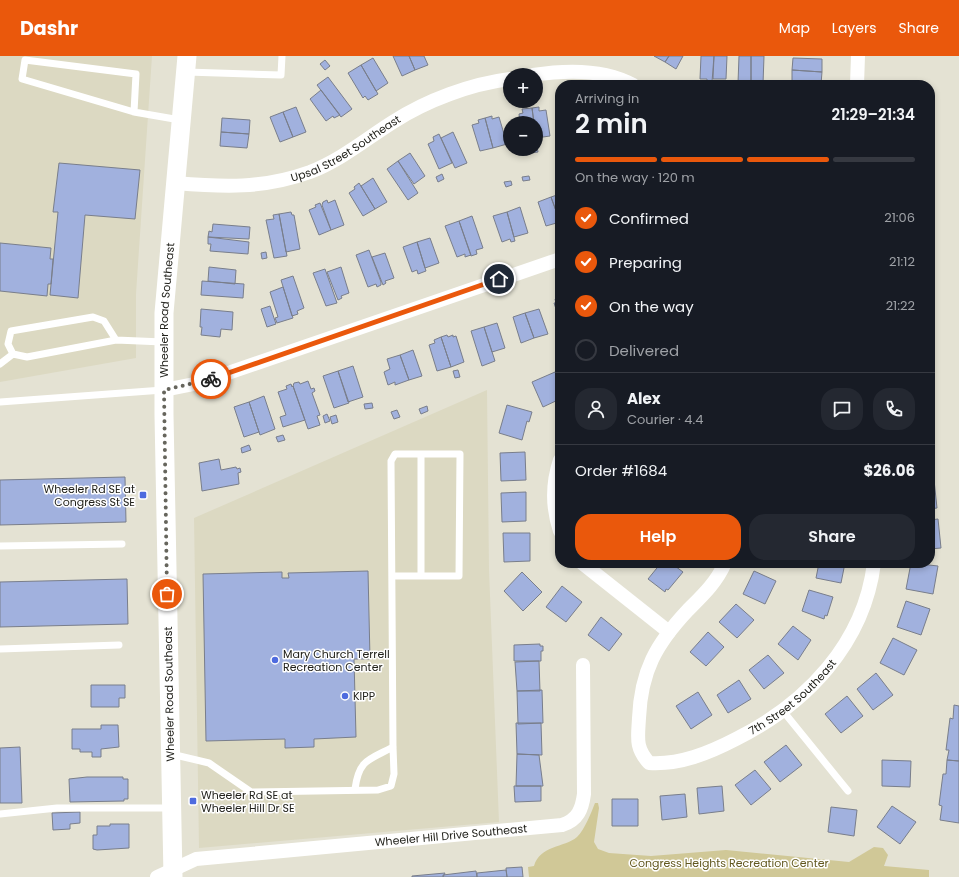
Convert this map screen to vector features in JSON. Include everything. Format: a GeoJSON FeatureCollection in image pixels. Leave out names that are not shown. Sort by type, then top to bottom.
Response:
{"type":"FeatureCollection","features":[{"type":"Feature","properties":{"kind":"main road","name":"Wheeler Road Southeast"},"geometry":{"type":"LineString","coordinates":[[168,875],[172,808],[163,342],[165,288],[186,64]]}},
{"type":"Feature","properties":{"kind":"street"},"geometry":{"type":"LineString","coordinates":[[857,80],[858,56]]}},
{"type":"Feature","properties":{"kind":"street"},"geometry":{"type":"LineString","coordinates":[[543,74],[573,72],[601,74],[613,76],[622,80]]}},
{"type":"Feature","properties":{"kind":"street","name":"Upsal Street Southeast"},"geometry":{"type":"LineString","coordinates":[[174,183],[239,187],[268,183],[296,176],[338,158],[414,110],[457,93],[503,80]]}},
{"type":"Feature","properties":{"kind":"street"},"geometry":{"type":"LineString","coordinates":[[164,390],[199,383],[555,261]]}},
{"type":"Feature","properties":{"kind":"street"},"geometry":{"type":"LineString","coordinates":[[555,488],[555,506]]}},
{"type":"Feature","properties":{"kind":"street"},"geometry":{"type":"LineString","coordinates":[[588,568],[669,632],[707,592],[722,568]]}},
{"type":"Feature","properties":{"kind":"street","name":"7th Street Southeast"},"geometry":{"type":"LineString","coordinates":[[669,632],[651,659],[644,677],[640,696],[639,747],[640,752],[649,763],[663,764],[688,759],[720,747],[755,729],[783,711],[830,667],[847,642],[866,600],[873,568]]}},
{"type":"Feature","properties":{"kind":"street","name":"Wheeler Hill Drive Southeast"},"geometry":{"type":"LineString","coordinates":[[168,875],[196,859],[562,825],[570,823],[578,815],[583,804],[584,794],[583,665]]}},
{"type":"Feature","properties":{"kind":"lane"},"geometry":{"type":"LineString","coordinates":[[186,64],[281,75],[282,56]]}},
{"type":"Feature","properties":{"kind":"lane"},"geometry":{"type":"LineString","coordinates":[[134,112],[136,74],[24,60],[22,79],[134,112],[180,120]]}},
{"type":"Feature","properties":{"kind":"lane"},"geometry":{"type":"LineString","coordinates":[[13,354],[8,344],[11,331],[93,317],[104,321],[116,340]]}},
{"type":"Feature","properties":{"kind":"lane"},"geometry":{"type":"LineString","coordinates":[[0,364],[13,354],[28,357],[116,340],[163,342]]}},
{"type":"Feature","properties":{"kind":"lane"},"geometry":{"type":"LineString","coordinates":[[0,402],[164,390]]}},
{"type":"Feature","properties":{"kind":"lane"},"geometry":{"type":"LineString","coordinates":[[171,754],[209,763],[251,792],[355,789],[378,790],[391,786],[394,774],[393,747],[391,461],[395,454],[460,454],[459,576],[392,576]]}},
{"type":"Feature","properties":{"kind":"lane"},"geometry":{"type":"LineString","coordinates":[[421,454],[422,576]]}},
{"type":"Feature","properties":{"kind":"lane"},"geometry":{"type":"LineString","coordinates":[[0,546],[122,544]]}},
{"type":"Feature","properties":{"kind":"lane"},"geometry":{"type":"LineString","coordinates":[[0,649],[119,645]]}},
{"type":"Feature","properties":{"kind":"lane"},"geometry":{"type":"LineString","coordinates":[[783,711],[848,791]]}},
{"type":"Feature","properties":{"kind":"lane"},"geometry":{"type":"LineString","coordinates":[[355,789],[357,774],[365,762],[393,747]]}},
{"type":"Feature","properties":{"kind":"lane"},"geometry":{"type":"LineString","coordinates":[[0,814],[57,808],[172,808]]}},
{"type":"Feature","properties":{"kind":"shaded area"},"geometry":{"type":"Polygon","coordinates":[[[0,56],[152,56],[136,294],[136,358],[0,382],[0,56]]]}},
{"type":"Feature","properties":{"kind":"shaded area","name":"KIPP"},"geometry":{"type":"Polygon","coordinates":[[[487,390],[489,570],[499,822],[199,848],[194,518],[487,390]]]}},
{"type":"Feature","properties":{"kind":"green space","name":"Congress Heights Recreation Center"},"geometry":{"type":"Polygon","coordinates":[[[595,803],[598,803],[599,808],[594,842],[598,849],[609,853],[651,856],[726,850],[849,862],[874,847],[883,848],[888,855],[884,866],[929,870],[929,877],[529,877],[528,867],[534,866],[541,854],[547,850],[572,841],[580,834],[595,803]]]}},
{"type":"Feature","properties":{"kind":"building"},"geometry":{"type":"Polygon","coordinates":[[[393,56],[409,56],[415,70],[402,76],[393,56]]]}},
{"type":"Feature","properties":{"kind":"building"},"geometry":{"type":"Polygon","coordinates":[[[409,56],[424,56],[428,65],[415,70],[409,56]]]}},
{"type":"Feature","properties":{"kind":"building"},"geometry":{"type":"Polygon","coordinates":[[[654,56],[669,56],[665,62],[654,56]]]}},
{"type":"Feature","properties":{"kind":"building"},"geometry":{"type":"Polygon","coordinates":[[[669,56],[683,56],[676,69],[665,62],[669,56]]]}},
{"type":"Feature","properties":{"kind":"building"},"geometry":{"type":"Polygon","coordinates":[[[701,56],[714,56],[712,80],[700,79],[701,56]]]}},
{"type":"Feature","properties":{"kind":"building"},"geometry":{"type":"Polygon","coordinates":[[[714,56],[727,56],[726,79],[713,79],[714,56]]]}},
{"type":"Feature","properties":{"kind":"building"},"geometry":{"type":"Polygon","coordinates":[[[739,56],[751,56],[751,80],[738,80],[739,56]]]}},
{"type":"Feature","properties":{"kind":"building"},"geometry":{"type":"Polygon","coordinates":[[[751,56],[764,56],[763,80],[751,80],[751,56]]]}},
{"type":"Feature","properties":{"kind":"building"},"geometry":{"type":"Polygon","coordinates":[[[373,58],[388,83],[376,91],[361,65],[373,58]]]}},
{"type":"Feature","properties":{"kind":"building"},"geometry":{"type":"Polygon","coordinates":[[[793,58],[822,59],[822,72],[792,70],[793,58]]]}},
{"type":"Feature","properties":{"kind":"building"},"geometry":{"type":"Polygon","coordinates":[[[325,60],[330,66],[325,70],[320,64],[325,60]]]}},
{"type":"Feature","properties":{"kind":"building"},"geometry":{"type":"Polygon","coordinates":[[[361,65],[378,94],[368,100],[365,96],[363,98],[348,73],[361,65]]]}},
{"type":"Feature","properties":{"kind":"building"},"geometry":{"type":"Polygon","coordinates":[[[792,70],[822,72],[821,80],[792,80],[792,70]]]}},
{"type":"Feature","properties":{"kind":"building"},"geometry":{"type":"Polygon","coordinates":[[[328,77],[352,109],[341,117],[317,85],[328,77]]]}},
{"type":"Feature","properties":{"kind":"building"},"geometry":{"type":"Polygon","coordinates":[[[321,90],[340,115],[334,118],[333,116],[326,121],[310,99],[321,90]]]}},
{"type":"Feature","properties":{"kind":"building"},"geometry":{"type":"Polygon","coordinates":[[[296,107],[306,132],[293,137],[283,112],[296,107]]]}},
{"type":"Feature","properties":{"kind":"building"},"geometry":{"type":"Polygon","coordinates":[[[532,108],[539,108],[539,111],[546,110],[550,136],[543,137],[543,116],[533,116],[532,108]]]}},
{"type":"Feature","properties":{"kind":"building"},"geometry":{"type":"Polygon","coordinates":[[[532,108],[533,116],[519,116],[519,114],[523,113],[522,109],[532,108]]]}},
{"type":"Feature","properties":{"kind":"building"},"geometry":{"type":"Polygon","coordinates":[[[283,112],[293,137],[280,142],[270,117],[283,112]]]}},
{"type":"Feature","properties":{"kind":"building"},"geometry":{"type":"Polygon","coordinates":[[[492,116],[492,119],[499,117],[503,130],[503,145],[493,148],[485,118],[492,116]]]}},
{"type":"Feature","properties":{"kind":"building"},"geometry":{"type":"Polygon","coordinates":[[[222,118],[250,120],[249,134],[221,132],[222,118]]]}},
{"type":"Feature","properties":{"kind":"building"},"geometry":{"type":"Polygon","coordinates":[[[485,118],[493,148],[480,151],[472,125],[479,123],[478,120],[485,118]]]}},
{"type":"Feature","properties":{"kind":"building"},"geometry":{"type":"Polygon","coordinates":[[[221,132],[249,134],[247,148],[220,146],[221,132]]]}},
{"type":"Feature","properties":{"kind":"building"},"geometry":{"type":"Polygon","coordinates":[[[453,132],[467,163],[455,168],[441,138],[453,132]]]}},
{"type":"Feature","properties":{"kind":"building"},"geometry":{"type":"Polygon","coordinates":[[[439,134],[452,163],[439,169],[428,144],[434,141],[433,137],[439,134]]]}},
{"type":"Feature","properties":{"kind":"building"},"geometry":{"type":"Polygon","coordinates":[[[410,153],[425,176],[414,184],[398,161],[410,153]]]}},
{"type":"Feature","properties":{"kind":"building"},"geometry":{"type":"Polygon","coordinates":[[[398,161],[418,193],[408,200],[387,169],[398,161]]]}},
{"type":"Feature","properties":{"kind":"building"},"geometry":{"type":"Polygon","coordinates":[[[59,163],[140,170],[135,219],[85,215],[78,298],[50,295],[58,212],[53,212],[59,163]]]}},
{"type":"Feature","properties":{"kind":"building"},"geometry":{"type":"Polygon","coordinates":[[[442,174],[444,179],[438,182],[436,177],[442,174]]]}},
{"type":"Feature","properties":{"kind":"building"},"geometry":{"type":"Polygon","coordinates":[[[529,176],[530,180],[523,181],[522,177],[529,176]]]}},
{"type":"Feature","properties":{"kind":"building"},"geometry":{"type":"Polygon","coordinates":[[[373,178],[387,202],[375,209],[361,186],[373,178]]]}},
{"type":"Feature","properties":{"kind":"building"},"geometry":{"type":"Polygon","coordinates":[[[511,181],[512,185],[506,187],[504,182],[511,181]]]}},
{"type":"Feature","properties":{"kind":"building"},"geometry":{"type":"Polygon","coordinates":[[[359,183],[375,209],[363,216],[349,193],[355,189],[354,187],[359,183]]]}},
{"type":"Feature","properties":{"kind":"building"},"geometry":{"type":"Polygon","coordinates":[[[555,196],[555,208],[551,197],[555,196]]]}},
{"type":"Feature","properties":{"kind":"building"},"geometry":{"type":"Polygon","coordinates":[[[551,197],[555,208],[555,223],[546,226],[538,202],[551,197]]]}},
{"type":"Feature","properties":{"kind":"building"},"geometry":{"type":"Polygon","coordinates":[[[327,200],[328,203],[335,200],[344,225],[331,230],[322,205],[323,202],[327,200]]]}},
{"type":"Feature","properties":{"kind":"building"},"geometry":{"type":"Polygon","coordinates":[[[320,203],[331,230],[319,235],[309,210],[316,207],[315,205],[320,203]]]}},
{"type":"Feature","properties":{"kind":"building"},"geometry":{"type":"Polygon","coordinates":[[[520,207],[528,233],[514,237],[507,212],[520,207]]]}},
{"type":"Feature","properties":{"kind":"building"},"geometry":{"type":"Polygon","coordinates":[[[291,212],[292,215],[294,215],[300,249],[286,252],[279,214],[291,212]]]}},
{"type":"Feature","properties":{"kind":"building"},"geometry":{"type":"Polygon","coordinates":[[[507,212],[515,241],[511,242],[510,239],[502,242],[493,216],[507,212]]]}},
{"type":"Feature","properties":{"kind":"building"},"geometry":{"type":"Polygon","coordinates":[[[279,214],[287,256],[274,258],[266,220],[274,219],[273,215],[279,214]]]}},
{"type":"Feature","properties":{"kind":"building"},"geometry":{"type":"Polygon","coordinates":[[[472,216],[483,248],[476,250],[477,254],[471,256],[459,221],[472,216]]]}},
{"type":"Feature","properties":{"kind":"building"},"geometry":{"type":"Polygon","coordinates":[[[459,221],[471,255],[465,257],[465,254],[457,257],[445,226],[459,221]]]}},
{"type":"Feature","properties":{"kind":"building"},"geometry":{"type":"Polygon","coordinates":[[[213,224],[250,227],[249,239],[208,237],[209,231],[212,232],[213,224]]]}},
{"type":"Feature","properties":{"kind":"building"},"geometry":{"type":"Polygon","coordinates":[[[208,237],[249,242],[248,254],[210,251],[211,244],[208,244],[208,237]]]}},
{"type":"Feature","properties":{"kind":"building"},"geometry":{"type":"Polygon","coordinates":[[[430,238],[439,263],[425,268],[417,242],[430,238]]]}},
{"type":"Feature","properties":{"kind":"building"},"geometry":{"type":"Polygon","coordinates":[[[417,242],[426,271],[418,274],[417,270],[412,272],[403,247],[417,242]]]}},
{"type":"Feature","properties":{"kind":"building"},"geometry":{"type":"Polygon","coordinates":[[[0,243],[51,248],[50,259],[53,259],[51,284],[48,284],[47,296],[0,291],[0,243]]]}},
{"type":"Feature","properties":{"kind":"building"},"geometry":{"type":"Polygon","coordinates":[[[369,250],[381,282],[381,285],[377,287],[376,284],[368,287],[356,255],[369,250]]]}},
{"type":"Feature","properties":{"kind":"building"},"geometry":{"type":"Polygon","coordinates":[[[266,252],[267,258],[262,259],[261,253],[266,252]]]}},
{"type":"Feature","properties":{"kind":"building"},"geometry":{"type":"Polygon","coordinates":[[[385,253],[394,278],[385,281],[386,283],[383,285],[372,257],[385,253]]]}},
{"type":"Feature","properties":{"kind":"building"},"geometry":{"type":"Polygon","coordinates":[[[209,267],[236,270],[235,284],[208,281],[209,267]]]}},
{"type":"Feature","properties":{"kind":"building"},"geometry":{"type":"Polygon","coordinates":[[[341,267],[349,293],[341,296],[342,298],[338,300],[327,272],[341,267]]]}},
{"type":"Feature","properties":{"kind":"building"},"geometry":{"type":"Polygon","coordinates":[[[325,269],[337,303],[326,306],[313,273],[325,269]]]}},
{"type":"Feature","properties":{"kind":"building"},"geometry":{"type":"Polygon","coordinates":[[[293,276],[304,308],[297,311],[298,314],[292,316],[281,280],[293,276]]]}},
{"type":"Feature","properties":{"kind":"building"},"geometry":{"type":"Polygon","coordinates":[[[202,281],[244,284],[243,298],[201,295],[202,281]]]}},
{"type":"Feature","properties":{"kind":"building"},"geometry":{"type":"Polygon","coordinates":[[[283,287],[293,318],[277,323],[275,318],[278,317],[270,292],[283,287]]]}},
{"type":"Feature","properties":{"kind":"building"},"geometry":{"type":"Polygon","coordinates":[[[270,306],[276,324],[267,327],[261,309],[270,306]]]}},
{"type":"Feature","properties":{"kind":"building"},"geometry":{"type":"Polygon","coordinates":[[[201,309],[233,312],[232,330],[221,329],[220,337],[201,335],[201,309]]]}},
{"type":"Feature","properties":{"kind":"building"},"geometry":{"type":"Polygon","coordinates":[[[539,309],[548,334],[534,338],[525,313],[539,309]]]}},
{"type":"Feature","properties":{"kind":"building"},"geometry":{"type":"Polygon","coordinates":[[[525,313],[534,338],[521,343],[513,317],[525,313]]]}},
{"type":"Feature","properties":{"kind":"building"},"geometry":{"type":"Polygon","coordinates":[[[497,323],[505,348],[492,352],[484,327],[497,323]]]}},
{"type":"Feature","properties":{"kind":"building"},"geometry":{"type":"Polygon","coordinates":[[[484,327],[495,361],[482,366],[471,331],[484,327]]]}},
{"type":"Feature","properties":{"kind":"building"},"geometry":{"type":"Polygon","coordinates":[[[447,335],[448,337],[453,335],[453,337],[456,336],[464,362],[451,367],[441,337],[447,335]]]}},
{"type":"Feature","properties":{"kind":"building"},"geometry":{"type":"Polygon","coordinates":[[[441,337],[451,367],[437,371],[429,345],[435,343],[434,340],[441,337]]]}},
{"type":"Feature","properties":{"kind":"building"},"geometry":{"type":"Polygon","coordinates":[[[413,350],[422,376],[409,380],[400,355],[413,350]]]}},
{"type":"Feature","properties":{"kind":"building"},"geometry":{"type":"Polygon","coordinates":[[[400,355],[409,380],[395,385],[395,382],[388,385],[384,372],[390,369],[387,359],[400,355]]]}},
{"type":"Feature","properties":{"kind":"building"},"geometry":{"type":"Polygon","coordinates":[[[353,366],[363,397],[348,402],[338,371],[353,366]]]}},
{"type":"Feature","properties":{"kind":"building"},"geometry":{"type":"Polygon","coordinates":[[[458,370],[460,377],[455,378],[453,371],[458,370]]]}},
{"type":"Feature","properties":{"kind":"building"},"geometry":{"type":"Polygon","coordinates":[[[338,371],[349,403],[334,408],[323,376],[338,371]]]}},
{"type":"Feature","properties":{"kind":"building"},"geometry":{"type":"Polygon","coordinates":[[[555,372],[555,401],[543,407],[532,382],[555,372]]]}},
{"type":"Feature","properties":{"kind":"building"},"geometry":{"type":"Polygon","coordinates":[[[308,381],[311,389],[314,388],[315,391],[312,393],[320,415],[317,416],[320,425],[308,429],[293,386],[294,383],[299,382],[300,384],[308,381]]]}},
{"type":"Feature","properties":{"kind":"building"},"geometry":{"type":"Polygon","coordinates":[[[291,384],[305,420],[283,427],[280,417],[286,415],[278,392],[287,389],[286,386],[291,384]]]}},
{"type":"Feature","properties":{"kind":"building"},"geometry":{"type":"Polygon","coordinates":[[[264,396],[275,429],[260,435],[249,402],[264,396]]]}},
{"type":"Feature","properties":{"kind":"building"},"geometry":{"type":"Polygon","coordinates":[[[249,402],[259,432],[244,437],[234,407],[249,402]]]}},
{"type":"Feature","properties":{"kind":"building"},"geometry":{"type":"Polygon","coordinates":[[[372,403],[373,408],[365,409],[364,404],[372,403]]]}},
{"type":"Feature","properties":{"kind":"building"},"geometry":{"type":"Polygon","coordinates":[[[507,405],[532,412],[529,422],[527,421],[522,440],[499,433],[507,405]]]}},
{"type":"Feature","properties":{"kind":"building"},"geometry":{"type":"Polygon","coordinates":[[[427,406],[428,411],[421,414],[419,409],[427,406]]]}},
{"type":"Feature","properties":{"kind":"building"},"geometry":{"type":"Polygon","coordinates":[[[397,410],[400,417],[394,419],[391,412],[397,410]]]}},
{"type":"Feature","properties":{"kind":"building"},"geometry":{"type":"Polygon","coordinates":[[[327,414],[330,421],[325,423],[323,416],[327,414]]]}},
{"type":"Feature","properties":{"kind":"building"},"geometry":{"type":"Polygon","coordinates":[[[336,415],[338,422],[332,424],[330,417],[336,415]]]}},
{"type":"Feature","properties":{"kind":"building"},"geometry":{"type":"Polygon","coordinates":[[[283,435],[285,440],[278,442],[276,437],[283,435]]]}},
{"type":"Feature","properties":{"kind":"building"},"geometry":{"type":"Polygon","coordinates":[[[249,445],[251,450],[242,453],[241,448],[249,445]]]}},
{"type":"Feature","properties":{"kind":"building"},"geometry":{"type":"Polygon","coordinates":[[[525,452],[526,480],[501,481],[500,453],[525,452]]]}},
{"type":"Feature","properties":{"kind":"building"},"geometry":{"type":"Polygon","coordinates":[[[219,459],[221,470],[236,467],[237,469],[240,468],[241,472],[238,473],[239,484],[202,491],[199,463],[219,459]]]}},
{"type":"Feature","properties":{"kind":"building"},"geometry":{"type":"Polygon","coordinates":[[[125,477],[126,522],[0,525],[0,480],[125,477]]]}},
{"type":"Feature","properties":{"kind":"building"},"geometry":{"type":"Polygon","coordinates":[[[935,489],[937,508],[935,508],[935,489]]]}},
{"type":"Feature","properties":{"kind":"building"},"geometry":{"type":"Polygon","coordinates":[[[526,492],[526,521],[502,522],[501,493],[526,492]]]}},
{"type":"Feature","properties":{"kind":"building"},"geometry":{"type":"Polygon","coordinates":[[[935,519],[938,519],[941,548],[935,549],[935,519]]]}},
{"type":"Feature","properties":{"kind":"building"},"geometry":{"type":"Polygon","coordinates":[[[503,533],[530,533],[530,561],[504,562],[503,533]]]}},
{"type":"Feature","properties":{"kind":"building"},"geometry":{"type":"Polygon","coordinates":[[[935,566],[938,566],[933,594],[906,589],[910,568],[935,568],[935,566]]]}},
{"type":"Feature","properties":{"kind":"building"},"geometry":{"type":"Polygon","coordinates":[[[657,568],[678,568],[683,572],[668,590],[666,589],[665,592],[648,579],[657,568]]]}},
{"type":"Feature","properties":{"kind":"building"},"geometry":{"type":"Polygon","coordinates":[[[818,568],[844,568],[841,583],[816,578],[818,568]]]}},
{"type":"Feature","properties":{"kind":"building"},"geometry":{"type":"Polygon","coordinates":[[[368,571],[370,659],[354,659],[356,737],[314,739],[314,747],[285,748],[285,739],[206,741],[203,574],[282,572],[282,578],[289,578],[288,573],[368,571]]]}},
{"type":"Feature","properties":{"kind":"building"},"geometry":{"type":"Polygon","coordinates":[[[754,571],[776,581],[765,604],[743,594],[754,571]]]}},
{"type":"Feature","properties":{"kind":"building"},"geometry":{"type":"Polygon","coordinates":[[[522,572],[542,592],[523,611],[504,591],[522,572]]]}},
{"type":"Feature","properties":{"kind":"building"},"geometry":{"type":"Polygon","coordinates":[[[127,579],[128,624],[0,627],[0,582],[127,579]]]}},
{"type":"Feature","properties":{"kind":"building"},"geometry":{"type":"Polygon","coordinates":[[[562,586],[582,602],[566,622],[546,607],[562,586]]]}},
{"type":"Feature","properties":{"kind":"building"},"geometry":{"type":"Polygon","coordinates":[[[809,590],[833,597],[827,616],[825,615],[824,619],[802,611],[809,590]]]}},
{"type":"Feature","properties":{"kind":"building"},"geometry":{"type":"Polygon","coordinates":[[[906,601],[930,609],[921,635],[897,627],[906,601]]]}},
{"type":"Feature","properties":{"kind":"building"},"geometry":{"type":"Polygon","coordinates":[[[736,604],[754,620],[737,638],[719,622],[736,604]]]}},
{"type":"Feature","properties":{"kind":"building"},"geometry":{"type":"Polygon","coordinates":[[[601,617],[622,634],[609,651],[588,635],[601,617]]]}},
{"type":"Feature","properties":{"kind":"building"},"geometry":{"type":"Polygon","coordinates":[[[793,626],[811,640],[798,660],[778,644],[793,626]]]}},
{"type":"Feature","properties":{"kind":"building"},"geometry":{"type":"Polygon","coordinates":[[[708,632],[724,647],[706,666],[690,652],[708,632]]]}},
{"type":"Feature","properties":{"kind":"building"},"geometry":{"type":"Polygon","coordinates":[[[893,638],[917,650],[904,675],[880,663],[893,638]]]}},
{"type":"Feature","properties":{"kind":"building"},"geometry":{"type":"Polygon","coordinates":[[[540,644],[540,646],[543,646],[543,651],[541,651],[541,661],[514,661],[514,645],[540,644]]]}},
{"type":"Feature","properties":{"kind":"building"},"geometry":{"type":"Polygon","coordinates":[[[768,655],[784,673],[764,689],[749,670],[768,655]]]}},
{"type":"Feature","properties":{"kind":"building"},"geometry":{"type":"Polygon","coordinates":[[[539,661],[540,691],[517,691],[515,662],[539,661]]]}},
{"type":"Feature","properties":{"kind":"building"},"geometry":{"type":"Polygon","coordinates":[[[876,673],[893,695],[873,710],[857,689],[876,673]]]}},
{"type":"Feature","properties":{"kind":"building"},"geometry":{"type":"Polygon","coordinates":[[[739,680],[751,699],[728,713],[717,695],[739,680]]]}},
{"type":"Feature","properties":{"kind":"building"},"geometry":{"type":"Polygon","coordinates":[[[91,685],[125,685],[125,698],[119,698],[119,707],[91,707],[91,685]]]}},
{"type":"Feature","properties":{"kind":"building"},"geometry":{"type":"Polygon","coordinates":[[[542,690],[543,723],[518,724],[517,691],[542,690]]]}},
{"type":"Feature","properties":{"kind":"building"},"geometry":{"type":"Polygon","coordinates":[[[698,692],[712,715],[691,729],[676,706],[698,692]]]}},
{"type":"Feature","properties":{"kind":"building"},"geometry":{"type":"Polygon","coordinates":[[[847,696],[863,716],[841,733],[825,714],[847,696]]]}},
{"type":"Feature","properties":{"kind":"building"},"geometry":{"type":"Polygon","coordinates":[[[954,705],[959,706],[959,761],[947,760],[949,750],[946,750],[950,718],[953,719],[954,705]]]}},
{"type":"Feature","properties":{"kind":"building"},"geometry":{"type":"Polygon","coordinates":[[[516,723],[541,723],[542,755],[517,754],[516,723]]]}},
{"type":"Feature","properties":{"kind":"building"},"geometry":{"type":"Polygon","coordinates":[[[101,725],[118,725],[119,747],[101,749],[101,757],[92,757],[92,752],[80,752],[80,749],[72,749],[72,729],[101,729],[101,725]]]}},
{"type":"Feature","properties":{"kind":"building"},"geometry":{"type":"Polygon","coordinates":[[[786,745],[802,765],[780,782],[764,762],[786,745]]]}},
{"type":"Feature","properties":{"kind":"building"},"geometry":{"type":"Polygon","coordinates":[[[20,747],[22,803],[0,803],[0,748],[20,747]]]}},
{"type":"Feature","properties":{"kind":"building"},"geometry":{"type":"Polygon","coordinates":[[[517,754],[539,755],[543,786],[516,786],[517,754]]]}},
{"type":"Feature","properties":{"kind":"building"},"geometry":{"type":"Polygon","coordinates":[[[882,760],[911,761],[910,787],[882,786],[882,760]]]}},
{"type":"Feature","properties":{"kind":"building"},"geometry":{"type":"Polygon","coordinates":[[[947,760],[959,761],[959,823],[940,820],[942,806],[939,805],[943,774],[946,774],[947,760]]]}},
{"type":"Feature","properties":{"kind":"building"},"geometry":{"type":"Polygon","coordinates":[[[755,770],[771,789],[751,805],[735,785],[755,770]]]}},
{"type":"Feature","properties":{"kind":"building"},"geometry":{"type":"Polygon","coordinates":[[[87,777],[123,777],[123,779],[128,779],[128,799],[124,799],[124,801],[70,802],[69,779],[87,777]]]}},
{"type":"Feature","properties":{"kind":"building"},"geometry":{"type":"Polygon","coordinates":[[[514,786],[541,786],[541,801],[515,802],[514,786]]]}},
{"type":"Feature","properties":{"kind":"building"},"geometry":{"type":"Polygon","coordinates":[[[722,786],[724,811],[699,814],[697,788],[722,786]]]}},
{"type":"Feature","properties":{"kind":"building"},"geometry":{"type":"Polygon","coordinates":[[[685,794],[687,817],[662,820],[660,796],[685,794]]]}},
{"type":"Feature","properties":{"kind":"building"},"geometry":{"type":"Polygon","coordinates":[[[612,799],[638,799],[638,826],[612,826],[612,799]]]}},
{"type":"Feature","properties":{"kind":"building"},"geometry":{"type":"Polygon","coordinates":[[[892,806],[916,822],[900,844],[877,827],[892,806]]]}},
{"type":"Feature","properties":{"kind":"building"},"geometry":{"type":"Polygon","coordinates":[[[831,807],[857,810],[854,836],[828,832],[831,807]]]}},
{"type":"Feature","properties":{"kind":"building"},"geometry":{"type":"Polygon","coordinates":[[[80,812],[80,823],[70,824],[70,829],[53,830],[52,813],[80,812]]]}},
{"type":"Feature","properties":{"kind":"building"},"geometry":{"type":"Polygon","coordinates":[[[110,824],[129,824],[129,848],[93,849],[93,835],[97,835],[97,826],[110,826],[110,824]]]}},
{"type":"Feature","properties":{"kind":"building"},"geometry":{"type":"Polygon","coordinates":[[[522,867],[523,877],[507,877],[506,868],[522,867]]]}},
{"type":"Feature","properties":{"kind":"building"},"geometry":{"type":"Polygon","coordinates":[[[506,870],[507,877],[477,877],[477,873],[506,870]]]}},
{"type":"Feature","properties":{"kind":"building"},"geometry":{"type":"Polygon","coordinates":[[[476,871],[477,877],[443,877],[443,875],[476,871]]]}},
{"type":"Feature","properties":{"kind":"building"},"geometry":{"type":"Polygon","coordinates":[[[445,873],[443,877],[412,877],[412,876],[445,873]]]}},
{"type":"Feature","properties":{"kind":"way so far"},"geometry":{"type":"LineString","coordinates":[[167,594],[164,390],[211,379]]}},
{"type":"Feature","properties":{"kind":"place","name":"Wheeler Rd SE at Congress St SE"},"geometry":{"type":"Point","coordinates":[143,495]}},
{"type":"Feature","properties":{"kind":"place","name":"Mary Church Terrell Recreation Center"},"geometry":{"type":"Point","coordinates":[275,660]}},
{"type":"Feature","properties":{"kind":"place","name":"KIPP"},"geometry":{"type":"Point","coordinates":[345,696]}},
{"type":"Feature","properties":{"kind":"place","name":"Wheeler Rd SE at Wheeler Hill Dr SE"},"geometry":{"type":"Point","coordinates":[193,801]}},
{"type":"Feature","properties":{"kind":"route"},"geometry":{"type":"LineString","coordinates":[[211,379],[499,279]]}}]}
